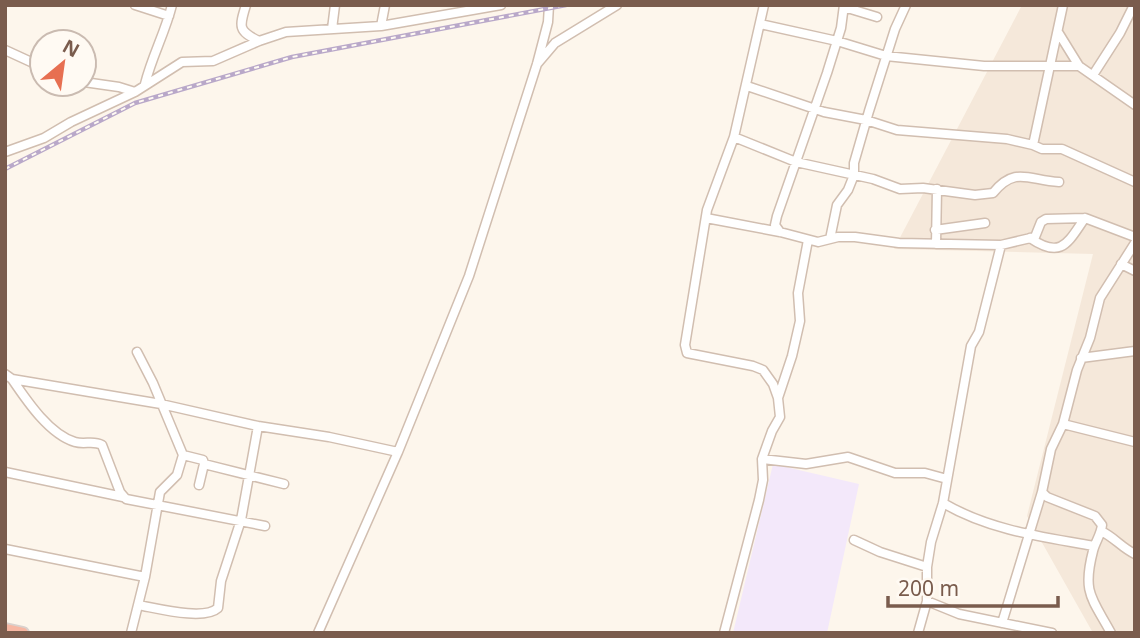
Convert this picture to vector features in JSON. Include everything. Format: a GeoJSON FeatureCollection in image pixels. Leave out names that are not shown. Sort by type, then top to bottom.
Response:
{"type":"FeatureCollection","features":[{"type":"Feature","properties":{"kind":"highway"},"geometry":{"type":"LineString","coordinates":[[5,629],[23,633]]}},
{"type":"Feature","properties":{"kind":"street"},"geometry":{"type":"LineString","coordinates":[[135,5],[169,16]]}},
{"type":"Feature","properties":{"kind":"street"},"geometry":{"type":"LineString","coordinates":[[145,84],[153,52],[163,36],[172,5]]}},
{"type":"Feature","properties":{"kind":"street"},"geometry":{"type":"LineString","coordinates":[[246,5],[240,29],[242,33],[259,41]]}},
{"type":"Feature","properties":{"kind":"street"},"geometry":{"type":"LineString","coordinates":[[332,29],[335,5]]}},
{"type":"Feature","properties":{"kind":"street"},"geometry":{"type":"LineString","coordinates":[[380,26],[385,5]]}},
{"type":"Feature","properties":{"kind":"street"},"geometry":{"type":"LineString","coordinates":[[5,152],[44,138],[135,92],[181,62],[213,61],[286,32],[380,26],[449,9],[500,5]]}},
{"type":"Feature","properties":{"kind":"street"},"geometry":{"type":"LineString","coordinates":[[318,633],[398,452],[469,276],[537,64],[548,22],[549,5]]}},
{"type":"Feature","properties":{"kind":"street"},"geometry":{"type":"LineString","coordinates":[[537,64],[555,43],[617,5]]}},
{"type":"Feature","properties":{"kind":"street"},"geometry":{"type":"LineString","coordinates":[[724,633],[761,491],[762,458],[780,417],[778,398],[773,384],[763,370],[691,354],[685,350],[711,195],[734,137],[764,5]]}},
{"type":"Feature","properties":{"kind":"street"},"geometry":{"type":"LineString","coordinates":[[830,239],[837,205],[855,176],[854,163],[866,120],[906,5]]}},
{"type":"Feature","properties":{"kind":"street"},"geometry":{"type":"LineString","coordinates":[[1033,145],[1063,5]]}},
{"type":"Feature","properties":{"kind":"street"},"geometry":{"type":"LineString","coordinates":[[1093,75],[1120,33],[1133,5]]}},
{"type":"Feature","properties":{"kind":"street"},"geometry":{"type":"LineString","coordinates":[[780,232],[775,225],[777,216],[837,41],[844,6],[877,17]]}},
{"type":"Feature","properties":{"kind":"street"},"geometry":{"type":"LineString","coordinates":[[760,24],[837,41],[886,57],[984,66],[1079,66]]}},
{"type":"Feature","properties":{"kind":"street"},"geometry":{"type":"LineString","coordinates":[[1058,32],[1079,66],[1135,105]]}},
{"type":"Feature","properties":{"kind":"street"},"geometry":{"type":"LineString","coordinates":[[5,50],[28,61]]}},
{"type":"Feature","properties":{"kind":"street"},"geometry":{"type":"LineString","coordinates":[[98,84],[135,92]]}},
{"type":"Feature","properties":{"kind":"street"},"geometry":{"type":"LineString","coordinates":[[747,86],[838,116],[866,120],[897,130],[997,138],[1042,149],[1062,149],[1135,182]]}},
{"type":"Feature","properties":{"kind":"street"},"geometry":{"type":"LineString","coordinates":[[734,137],[796,162],[816,164],[900,189],[937,189],[984,194],[993,193],[1003,181],[1011,177],[1059,181]]}},
{"type":"Feature","properties":{"kind":"street"},"geometry":{"type":"LineString","coordinates":[[936,244],[937,189]]}},
{"type":"Feature","properties":{"kind":"street"},"geometry":{"type":"LineString","coordinates":[[706,218],[818,242],[855,237],[899,243],[936,244],[1000,244],[1030,239],[1037,235],[1041,222],[1046,219],[1085,218],[1135,240],[1100,298],[1063,424],[1051,449],[1042,492],[1003,623]]}},
{"type":"Feature","properties":{"kind":"street"},"geometry":{"type":"LineString","coordinates":[[1030,239],[1052,249],[1063,246],[1085,218]]}},
{"type":"Feature","properties":{"kind":"street"},"geometry":{"type":"LineString","coordinates":[[935,230],[985,223]]}},
{"type":"Feature","properties":{"kind":"street"},"geometry":{"type":"LineString","coordinates":[[778,398],[800,321],[798,293],[808,240]]}},
{"type":"Feature","properties":{"kind":"street"},"geometry":{"type":"LineString","coordinates":[[918,633],[927,601],[927,566],[931,542],[943,503],[971,346],[979,332],[1000,244]]}},
{"type":"Feature","properties":{"kind":"street"},"geometry":{"type":"LineString","coordinates":[[1121,264],[1135,271]]}},
{"type":"Feature","properties":{"kind":"street"},"geometry":{"type":"LineString","coordinates":[[1081,358],[1135,351]]}},
{"type":"Feature","properties":{"kind":"street"},"geometry":{"type":"LineString","coordinates":[[131,633],[145,577],[161,489],[177,475],[183,455],[137,352]]}},
{"type":"Feature","properties":{"kind":"street"},"geometry":{"type":"LineString","coordinates":[[9,377],[161,404],[258,426],[329,437],[398,452]]}},
{"type":"Feature","properties":{"kind":"street"},"geometry":{"type":"LineString","coordinates":[[9,377],[25,398],[65,438],[77,443],[98,443],[106,448],[122,497]]}},
{"type":"Feature","properties":{"kind":"street"},"geometry":{"type":"LineString","coordinates":[[1063,424],[1135,442]]}},
{"type":"Feature","properties":{"kind":"street"},"geometry":{"type":"LineString","coordinates":[[138,605],[194,613],[214,612],[218,608],[221,581],[241,520],[247,475],[258,426]]}},
{"type":"Feature","properties":{"kind":"street"},"geometry":{"type":"LineString","coordinates":[[183,455],[201,459],[204,464],[284,484]]}},
{"type":"Feature","properties":{"kind":"street"},"geometry":{"type":"LineString","coordinates":[[762,458],[806,464],[848,457],[895,473],[925,473],[947,479]]}},
{"type":"Feature","properties":{"kind":"street"},"geometry":{"type":"LineString","coordinates":[[199,485],[204,464]]}},
{"type":"Feature","properties":{"kind":"street"},"geometry":{"type":"LineString","coordinates":[[5,472],[265,526]]}},
{"type":"Feature","properties":{"kind":"street"},"geometry":{"type":"LineString","coordinates":[[1042,492],[1047,497],[1095,516],[1102,525],[1094,546],[1087,590],[1111,633]]}},
{"type":"Feature","properties":{"kind":"street"},"geometry":{"type":"LineString","coordinates":[[943,503],[977,519],[1028,535],[1094,546]]}},
{"type":"Feature","properties":{"kind":"street"},"geometry":{"type":"LineString","coordinates":[[1101,531],[1116,539],[1125,550],[1135,554]]}},
{"type":"Feature","properties":{"kind":"street"},"geometry":{"type":"LineString","coordinates":[[854,540],[880,552],[927,566]]}},
{"type":"Feature","properties":{"kind":"street"},"geometry":{"type":"LineString","coordinates":[[5,550],[145,577]]}},
{"type":"Feature","properties":{"kind":"street"},"geometry":{"type":"LineString","coordinates":[[927,601],[959,614],[1052,633]]}},
{"type":"Feature","properties":{"kind":"shaded area"},"geometry":{"type":"Polygon","coordinates":[[[1022,5],[1135,5],[1135,633],[1093,633],[1027,516],[1093,254],[894,249],[1022,5]]]}},
{"type":"Feature","properties":{"kind":"shaded area"},"geometry":{"type":"Polygon","coordinates":[[[773,464],[859,484],[827,633],[733,633],[773,464]]]}},
{"type":"Feature","properties":{"kind":"railway"},"geometry":{"type":"LineString","coordinates":[[5,169],[135,103],[292,57],[566,5]]}}]}
